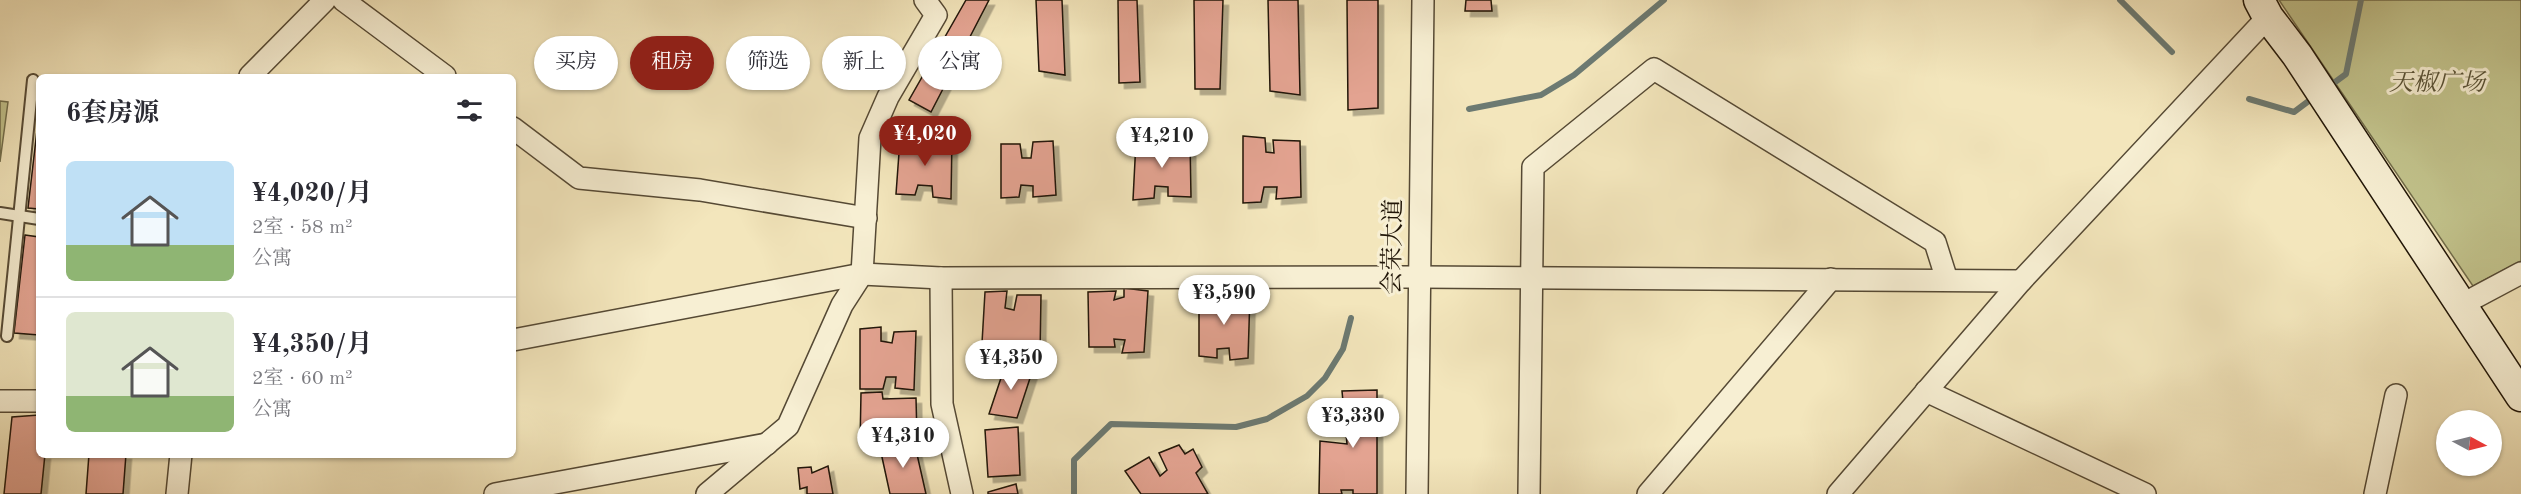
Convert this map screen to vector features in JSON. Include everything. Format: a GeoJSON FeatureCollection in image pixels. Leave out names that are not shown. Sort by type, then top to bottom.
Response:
{"type":"FeatureCollection","features":[{"type":"Feature","properties":{"kind":"street"},"geometry":{"type":"LineString","coordinates":[[252,74],[325,0]]}},
{"type":"Feature","properties":{"kind":"street"},"geometry":{"type":"LineString","coordinates":[[343,0],[442,74]]}},
{"type":"Feature","properties":{"kind":"street"},"geometry":{"type":"LineString","coordinates":[[707,494],[788,426],[842,305],[862,274],[870,138],[888,97],[936,15],[925,0]]}},
{"type":"Feature","properties":{"kind":"street","name":"会荣大道"},"geometry":{"type":"LineString","coordinates":[[1417,494],[1423,0]]}},
{"type":"Feature","properties":{"kind":"street"},"geometry":{"type":"LineString","coordinates":[[1838,494],[2021,281],[2264,9],[2521,396]]}},
{"type":"Feature","properties":{"kind":"street"},"geometry":{"type":"LineString","coordinates":[[1529,494],[1533,167],[1654,69],[1935,242],[1947,280]]}},
{"type":"Feature","properties":{"kind":"street"},"geometry":{"type":"LineString","coordinates":[[516,130],[579,178],[700,190],[866,218]]}},
{"type":"Feature","properties":{"kind":"street"},"geometry":{"type":"LineString","coordinates":[[2461,305],[2521,273]]}},
{"type":"Feature","properties":{"kind":"street"},"geometry":{"type":"LineString","coordinates":[[516,339],[862,274],[941,278],[1531,277],[2021,281]]}},
{"type":"Feature","properties":{"kind":"street"},"geometry":{"type":"LineString","coordinates":[[941,278],[942,404],[962,494]]}},
{"type":"Feature","properties":{"kind":"street"},"geometry":{"type":"LineString","coordinates":[[1648,494],[1831,279]]}},
{"type":"Feature","properties":{"kind":"street"},"geometry":{"type":"LineString","coordinates":[[1926,391],[2145,494]]}},
{"type":"Feature","properties":{"kind":"street"},"geometry":{"type":"LineString","coordinates":[[2375,494],[2396,395]]}},
{"type":"Feature","properties":{"kind":"street"},"geometry":{"type":"LineString","coordinates":[[0,401],[36,401]]}},
{"type":"Feature","properties":{"kind":"street"},"geometry":{"type":"LineString","coordinates":[[495,494],[767,444]]}},
{"type":"Feature","properties":{"kind":"street"},"geometry":{"type":"LineString","coordinates":[[177,494],[181,458]]}},
{"type":"Feature","properties":{"kind":"lane"},"geometry":{"type":"LineString","coordinates":[[7,336],[33,80]]}},
{"type":"Feature","properties":{"kind":"lane"},"geometry":{"type":"LineString","coordinates":[[0,213],[36,219]]}},
{"type":"Feature","properties":{"kind":"green space","name":"天椒广场"},"geometry":{"type":"Polygon","coordinates":[[[2279,0],[2521,0],[2521,261],[2473,286],[2279,0]]]}},
{"type":"Feature","properties":{"kind":"green space"},"geometry":{"type":"Polygon","coordinates":[[[0,101],[8,102],[0,162],[0,101]]]}},
{"type":"Feature","properties":{"kind":"building"},"geometry":{"type":"Polygon","coordinates":[[[966,0],[989,0],[970,36],[945,36],[966,0]]]}},
{"type":"Feature","properties":{"kind":"building"},"geometry":{"type":"Polygon","coordinates":[[[1036,0],[1062,0],[1065,75],[1039,71],[1036,0]]]}},
{"type":"Feature","properties":{"kind":"building"},"geometry":{"type":"Polygon","coordinates":[[[1118,0],[1137,0],[1140,82],[1119,83],[1118,0]]]}},
{"type":"Feature","properties":{"kind":"building"},"geometry":{"type":"Polygon","coordinates":[[[1194,0],[1223,0],[1220,89],[1195,89],[1194,0]]]}},
{"type":"Feature","properties":{"kind":"building"},"geometry":{"type":"Polygon","coordinates":[[[1268,0],[1298,0],[1300,95],[1270,91],[1268,0]]]}},
{"type":"Feature","properties":{"kind":"building"},"geometry":{"type":"Polygon","coordinates":[[[1347,0],[1378,0],[1378,108],[1348,110],[1347,0]]]}},
{"type":"Feature","properties":{"kind":"building"},"geometry":{"type":"Polygon","coordinates":[[[1466,0],[1491,0],[1492,11],[1465,11],[1466,0]]]}},
{"type":"Feature","properties":{"kind":"building"},"geometry":{"type":"Polygon","coordinates":[[[918,84],[918,90],[942,90],[931,112],[909,100],[918,84]]]}},
{"type":"Feature","properties":{"kind":"building"},"geometry":{"type":"Polygon","coordinates":[[[1243,136],[1265,138],[1266,152],[1274,153],[1273,140],[1300,141],[1301,197],[1276,199],[1277,187],[1264,187],[1261,202],[1243,203],[1243,136]]]}},
{"type":"Feature","properties":{"kind":"building"},"geometry":{"type":"Polygon","coordinates":[[[932,138],[952,138],[951,199],[933,197],[932,186],[918,185],[915,195],[896,194],[900,139],[922,140],[922,149],[931,149],[932,138]]]}},
{"type":"Feature","properties":{"kind":"building"},"geometry":{"type":"Polygon","coordinates":[[[36,139],[36,209],[28,208],[36,139]]]}},
{"type":"Feature","properties":{"kind":"building"},"geometry":{"type":"Polygon","coordinates":[[[1156,140],[1157,150],[1167,151],[1167,142],[1190,141],[1191,197],[1168,196],[1168,187],[1155,186],[1154,198],[1133,200],[1136,141],[1156,140]]]}},
{"type":"Feature","properties":{"kind":"building"},"geometry":{"type":"Polygon","coordinates":[[[1053,141],[1056,195],[1033,197],[1033,186],[1021,185],[1019,197],[1001,198],[1001,144],[1020,144],[1022,158],[1031,158],[1033,142],[1053,141]]]}},
{"type":"Feature","properties":{"kind":"building"},"geometry":{"type":"Polygon","coordinates":[[[25,235],[36,237],[36,335],[14,333],[25,235]]]}},
{"type":"Feature","properties":{"kind":"building"},"geometry":{"type":"Polygon","coordinates":[[[1124,288],[1148,291],[1144,352],[1122,353],[1125,340],[1114,339],[1115,347],[1089,347],[1088,292],[1116,291],[1114,300],[1124,297],[1124,288]]]}},
{"type":"Feature","properties":{"kind":"building"},"geometry":{"type":"Polygon","coordinates":[[[1007,291],[1005,308],[1014,310],[1017,295],[1041,295],[1040,355],[1020,359],[1019,348],[1005,347],[1005,357],[981,360],[985,292],[1007,291]]]}},
{"type":"Feature","properties":{"kind":"building"},"geometry":{"type":"Polygon","coordinates":[[[1199,292],[1218,294],[1217,305],[1228,305],[1229,296],[1250,295],[1248,358],[1230,360],[1229,348],[1217,349],[1217,358],[1199,356],[1199,292]]]}},
{"type":"Feature","properties":{"kind":"building"},"geometry":{"type":"Polygon","coordinates":[[[881,327],[881,341],[892,343],[894,332],[916,331],[914,390],[895,388],[896,377],[886,377],[883,389],[860,389],[860,329],[881,327]]]}},
{"type":"Feature","properties":{"kind":"building"},"geometry":{"type":"Polygon","coordinates":[[[1006,363],[1033,369],[1017,418],[989,414],[1006,363]]]}},
{"type":"Feature","properties":{"kind":"building"},"geometry":{"type":"Polygon","coordinates":[[[1377,390],[1377,494],[1353,494],[1353,490],[1341,490],[1342,494],[1319,494],[1320,441],[1347,444],[1342,391],[1377,390]]]}},
{"type":"Feature","properties":{"kind":"building"},"geometry":{"type":"Polygon","coordinates":[[[882,392],[883,399],[916,398],[917,438],[884,440],[883,445],[860,445],[861,393],[882,392]]]}},
{"type":"Feature","properties":{"kind":"building"},"geometry":{"type":"Polygon","coordinates":[[[36,415],[36,458],[45,458],[41,494],[4,494],[12,417],[36,415]]]}},
{"type":"Feature","properties":{"kind":"building"},"geometry":{"type":"Polygon","coordinates":[[[1018,427],[1020,475],[988,477],[985,430],[1018,427]]]}},
{"type":"Feature","properties":{"kind":"building"},"geometry":{"type":"Polygon","coordinates":[[[914,441],[926,494],[890,494],[880,448],[914,441]]]}},
{"type":"Feature","properties":{"kind":"building"},"geometry":{"type":"Polygon","coordinates":[[[1179,445],[1185,454],[1193,449],[1202,467],[1196,473],[1208,494],[1141,494],[1125,471],[1149,457],[1160,476],[1167,470],[1159,453],[1179,445]]]}},
{"type":"Feature","properties":{"kind":"building"},"geometry":{"type":"Polygon","coordinates":[[[89,458],[126,458],[123,494],[86,494],[89,458]]]}},
{"type":"Feature","properties":{"kind":"building"},"geometry":{"type":"Polygon","coordinates":[[[828,466],[833,494],[807,494],[807,487],[800,489],[798,468],[811,467],[812,473],[828,466]]]}},
{"type":"Feature","properties":{"kind":"building"},"geometry":{"type":"Polygon","coordinates":[[[1016,484],[1018,494],[988,494],[988,492],[1016,484]]]}},
{"type":"Feature","properties":{"kind":"waterway"},"geometry":{"type":"LineString","coordinates":[[1469,109],[1541,95],[1574,75],[1664,0]]}},
{"type":"Feature","properties":{"kind":"waterway"},"geometry":{"type":"LineString","coordinates":[[2120,0],[2172,52]]}},
{"type":"Feature","properties":{"kind":"waterway"},"geometry":{"type":"LineString","coordinates":[[2327,88],[2346,74],[2361,0]]}},
{"type":"Feature","properties":{"kind":"waterway"},"geometry":{"type":"LineString","coordinates":[[2249,99],[2294,112],[2314,97]]}},
{"type":"Feature","properties":{"kind":"waterway"},"geometry":{"type":"LineString","coordinates":[[1074,494],[1074,460],[1111,424],[1236,427],[1267,419],[1307,396],[1325,378],[1343,349],[1351,318]]}}]}
